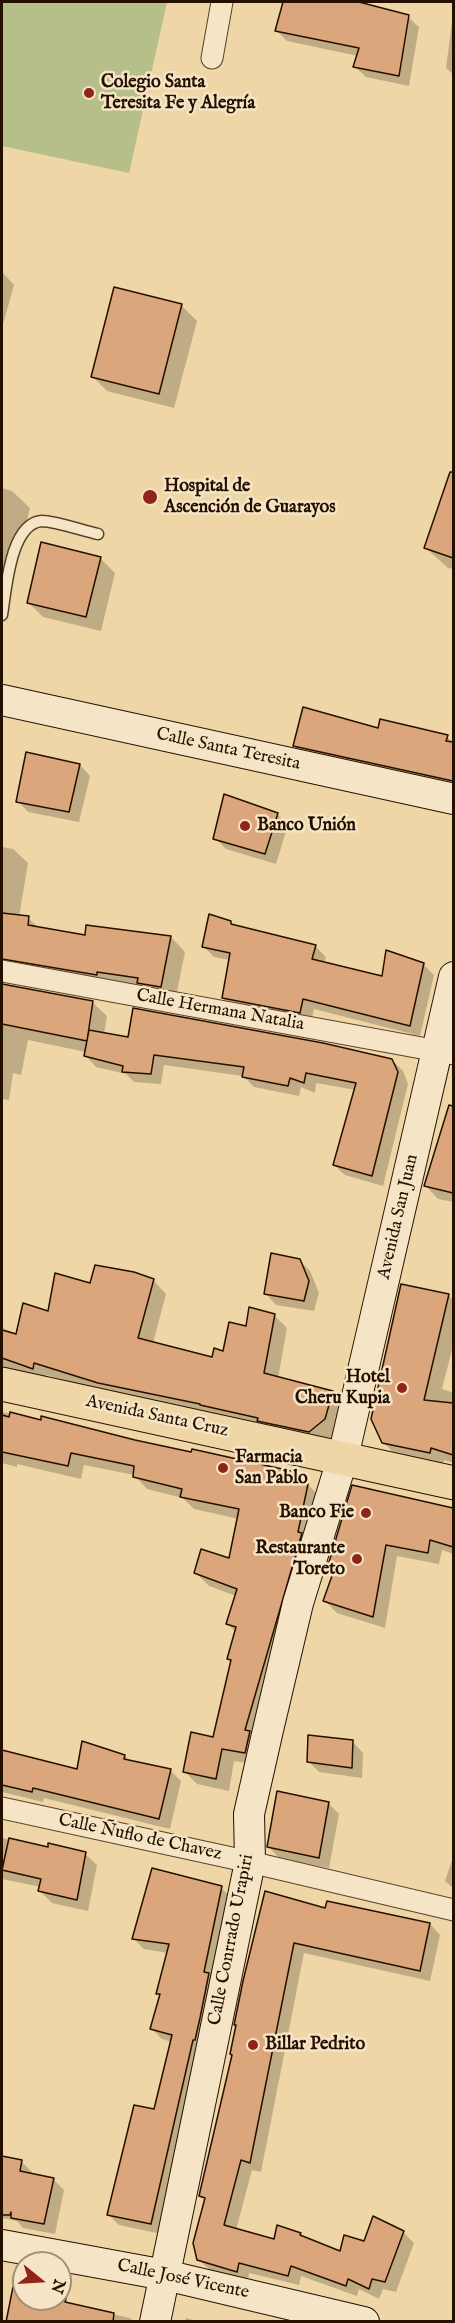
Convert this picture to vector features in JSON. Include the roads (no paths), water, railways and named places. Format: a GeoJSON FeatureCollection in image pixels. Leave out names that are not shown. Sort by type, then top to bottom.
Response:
{"type":"FeatureCollection","features":[{"type":"Feature","properties":{"kind":"main road","name":"Avenida Santa Cruz"},"geometry":{"type":"LineString","coordinates":[[2,1384],[343,1457],[453,1483]]}},
{"type":"Feature","properties":{"kind":"street"},"geometry":{"type":"LineString","coordinates":[[212,58],[222,2]]}},
{"type":"Feature","properties":{"kind":"street","name":"Calle Santa Teresita"},"geometry":{"type":"LineString","coordinates":[[2,700],[453,799]]}},
{"type":"Feature","properties":{"kind":"street","name":"Calle Hermana Natalia"},"geometry":{"type":"LineString","coordinates":[[2,971],[446,1052]]}},
{"type":"Feature","properties":{"kind":"street","name":"Avenida San Juan"},"geometry":{"type":"LineString","coordinates":[[343,1457],[446,1052],[453,977]]}},
{"type":"Feature","properties":{"kind":"street","name":"Calle Conrrado Urapiri"},"geometry":{"type":"LineString","coordinates":[[155,2322],[250,1862],[249,1814],[298,1603],[343,1457]]}},
{"type":"Feature","properties":{"kind":"street","name":"Calle Ñuflo de Chavez"},"geometry":{"type":"LineString","coordinates":[[2,1808],[250,1862],[453,1910]]}},
{"type":"Feature","properties":{"kind":"street","name":"Calle José Vicente"},"geometry":{"type":"LineString","coordinates":[[2,2245],[165,2275],[364,2322]]}},
{"type":"Feature","properties":{"kind":"lane"},"geometry":{"type":"LineString","coordinates":[[2,615],[13,553],[25,530],[32,524],[43,521],[98,534]]}},
{"type":"Feature","properties":{"kind":"place","name":"Colegio Santa Teresita Fe y Alegría"},"geometry":{"type":"Point","coordinates":[89,93]}},
{"type":"Feature","properties":{"kind":"place","name":"Hospital de Ascención de Guarayos"},"geometry":{"type":"Point","coordinates":[150,497]}},
{"type":"Feature","properties":{"kind":"place","name":"Banco Unión"},"geometry":{"type":"Point","coordinates":[245,826]}},
{"type":"Feature","properties":{"kind":"place","name":"Hotel Cheru Kupia"},"geometry":{"type":"Point","coordinates":[402,1388]}},
{"type":"Feature","properties":{"kind":"place","name":"Farmacia San Pablo"},"geometry":{"type":"Point","coordinates":[223,1468]}},
{"type":"Feature","properties":{"kind":"place","name":"Banco Fie"},"geometry":{"type":"Point","coordinates":[366,1513]}},
{"type":"Feature","properties":{"kind":"place","name":"Restaurante Toreto"},"geometry":{"type":"Point","coordinates":[357,1559]}},
{"type":"Feature","properties":{"kind":"place","name":"Billar Pedrito"},"geometry":{"type":"Point","coordinates":[253,2045]}}]}
